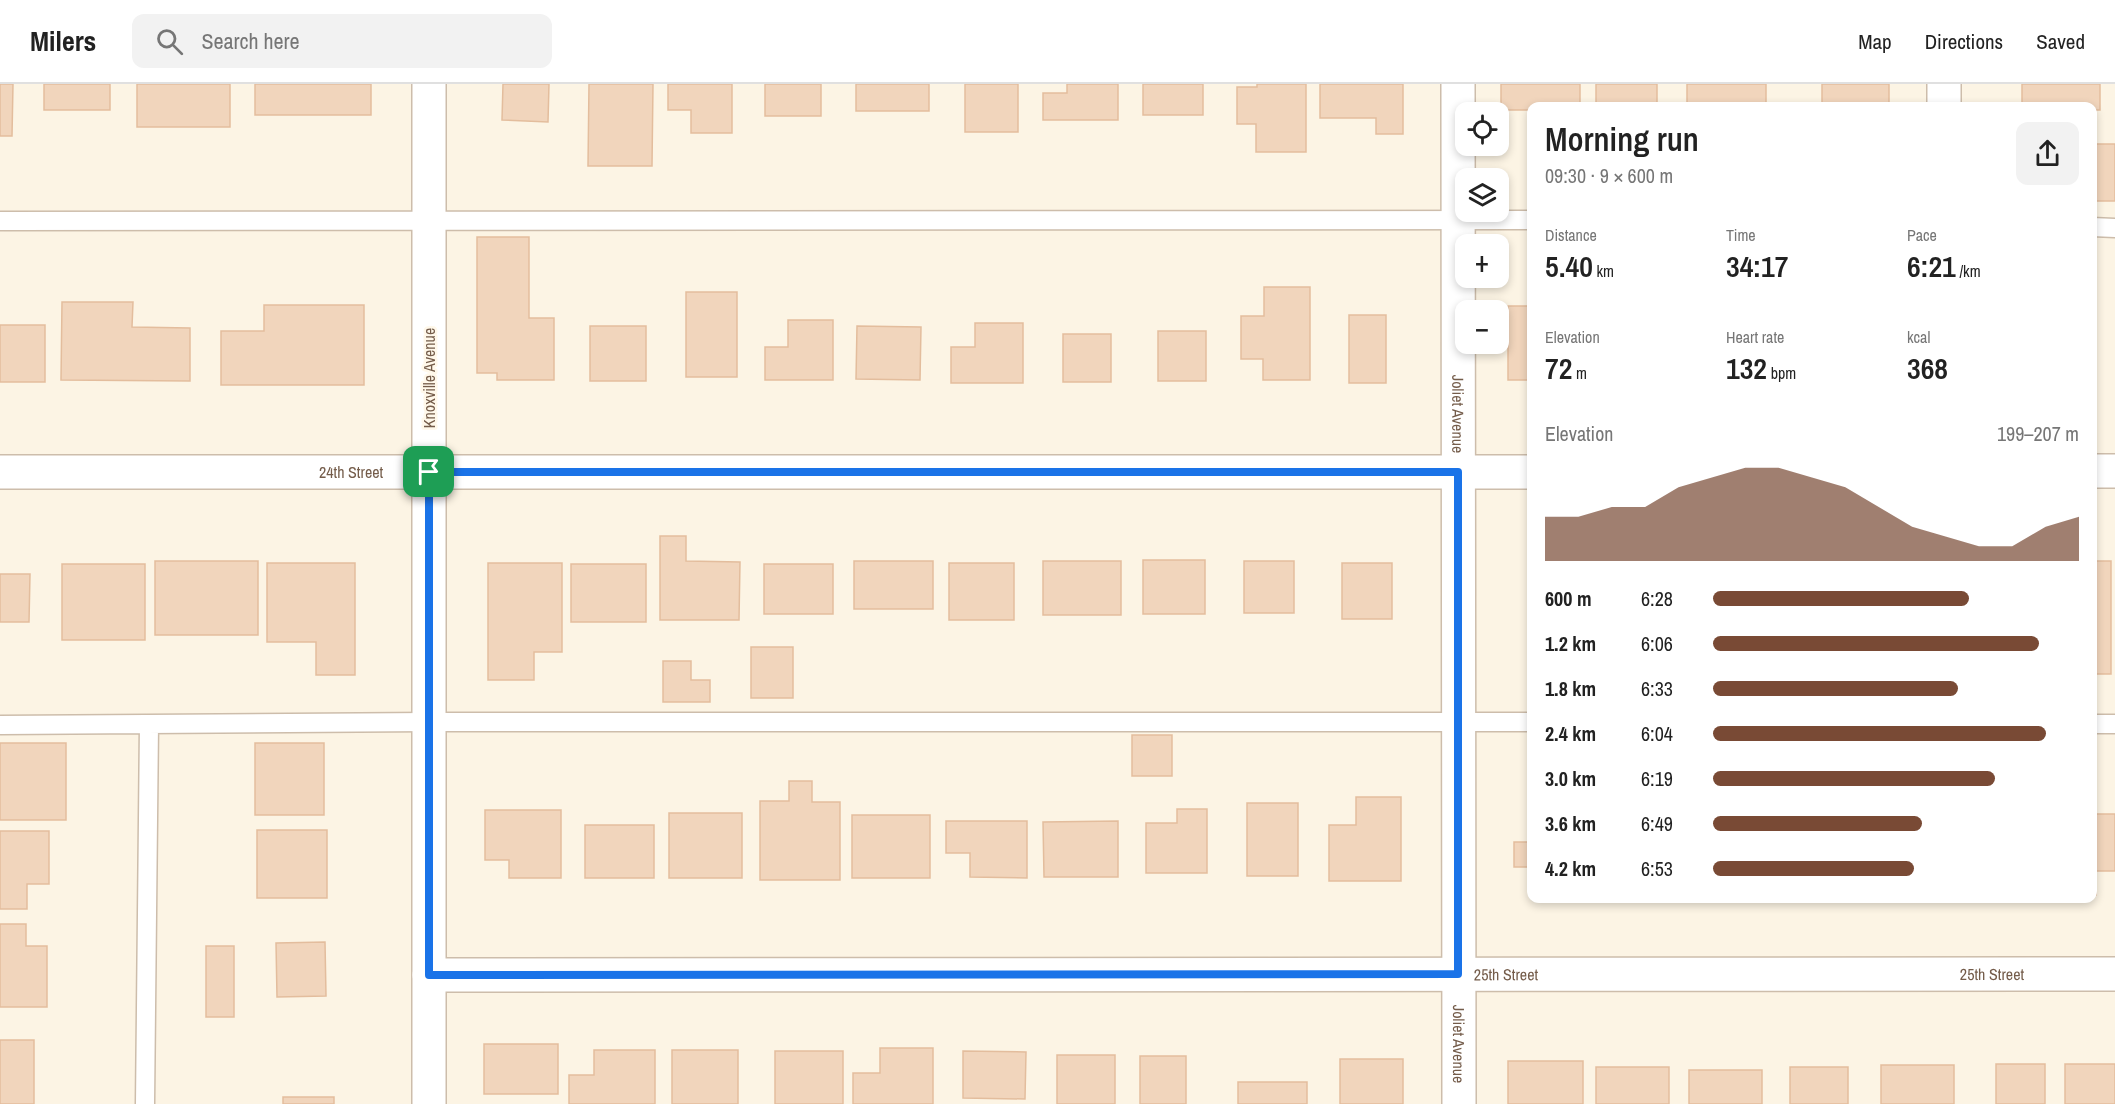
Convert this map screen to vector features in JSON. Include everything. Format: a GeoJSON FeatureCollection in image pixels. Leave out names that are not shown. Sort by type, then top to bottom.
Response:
{"type":"FeatureCollection","features":[{"type":"Feature","properties":{"kind":"street","name":"Knoxville Avenue"},"geometry":{"type":"LineString","coordinates":[[429,84],[429,1104]]}},
{"type":"Feature","properties":{"kind":"street","name":"Joliet Avenue"},"geometry":{"type":"LineString","coordinates":[[1458,84],[1458,168]]}},
{"type":"Feature","properties":{"kind":"street"},"geometry":{"type":"LineString","coordinates":[[1944,84],[1944,102]]}},
{"type":"Feature","properties":{"kind":"street","name":"Joliet Avenue"},"geometry":{"type":"LineString","coordinates":[[1458,222],[1459,1104]]}},
{"type":"Feature","properties":{"kind":"street","name":"24th Street"},"geometry":{"type":"LineString","coordinates":[[0,472],[1527,471]]}},
{"type":"Feature","properties":{"kind":"street"},"geometry":{"type":"LineString","coordinates":[[2097,471],[2115,471]]}},
{"type":"Feature","properties":{"kind":"street","name":"25th Street"},"geometry":{"type":"LineString","coordinates":[[429,975],[2115,974]]}},
{"type":"Feature","properties":{"kind":"lane"},"geometry":{"type":"LineString","coordinates":[[0,221],[1455,220]]}},
{"type":"Feature","properties":{"kind":"lane"},"geometry":{"type":"LineString","coordinates":[[1509,220],[1527,220]]}},
{"type":"Feature","properties":{"kind":"lane"},"geometry":{"type":"LineString","coordinates":[[2097,227],[2115,228]]}},
{"type":"Feature","properties":{"kind":"lane"},"geometry":{"type":"LineString","coordinates":[[0,725],[429,722],[1527,722]]}},
{"type":"Feature","properties":{"kind":"lane"},"geometry":{"type":"LineString","coordinates":[[145,1104],[149,724]]}},
{"type":"Feature","properties":{"kind":"lane"},"geometry":{"type":"LineString","coordinates":[[2097,724],[2115,724]]}},
{"type":"Feature","properties":{"kind":"building"},"geometry":{"type":"Polygon","coordinates":[[[0,84],[13,84],[12,136],[0,136],[0,84]]]}},
{"type":"Feature","properties":{"kind":"building"},"geometry":{"type":"Polygon","coordinates":[[[44,84],[110,84],[110,110],[44,110],[44,84]]]}},
{"type":"Feature","properties":{"kind":"building"},"geometry":{"type":"Polygon","coordinates":[[[137,84],[230,84],[230,127],[137,127],[137,84]]]}},
{"type":"Feature","properties":{"kind":"building"},"geometry":{"type":"Polygon","coordinates":[[[255,84],[371,84],[371,115],[255,115],[255,84]]]}},
{"type":"Feature","properties":{"kind":"building"},"geometry":{"type":"Polygon","coordinates":[[[503,84],[549,84],[548,122],[502,120],[503,84]]]}},
{"type":"Feature","properties":{"kind":"building"},"geometry":{"type":"Polygon","coordinates":[[[589,84],[653,84],[652,166],[588,166],[589,84]]]}},
{"type":"Feature","properties":{"kind":"building"},"geometry":{"type":"Polygon","coordinates":[[[668,84],[732,84],[732,133],[691,133],[691,110],[668,110],[668,84]]]}},
{"type":"Feature","properties":{"kind":"building"},"geometry":{"type":"Polygon","coordinates":[[[765,84],[821,84],[821,116],[765,116],[765,84]]]}},
{"type":"Feature","properties":{"kind":"building"},"geometry":{"type":"Polygon","coordinates":[[[856,84],[929,84],[929,111],[856,111],[856,84]]]}},
{"type":"Feature","properties":{"kind":"building"},"geometry":{"type":"Polygon","coordinates":[[[965,84],[1018,84],[1018,132],[965,132],[965,84]]]}},
{"type":"Feature","properties":{"kind":"building"},"geometry":{"type":"Polygon","coordinates":[[[1067,84],[1118,84],[1118,120],[1043,120],[1043,93],[1067,93],[1067,84]]]}},
{"type":"Feature","properties":{"kind":"building"},"geometry":{"type":"Polygon","coordinates":[[[1143,84],[1203,84],[1203,115],[1143,115],[1143,84]]]}},
{"type":"Feature","properties":{"kind":"building"},"geometry":{"type":"Polygon","coordinates":[[[1257,84],[1306,84],[1306,152],[1256,152],[1256,124],[1237,124],[1237,87],[1257,87],[1257,84]]]}},
{"type":"Feature","properties":{"kind":"building"},"geometry":{"type":"Polygon","coordinates":[[[1320,84],[1403,84],[1403,134],[1376,134],[1376,118],[1320,118],[1320,84]]]}},
{"type":"Feature","properties":{"kind":"building"},"geometry":{"type":"Polygon","coordinates":[[[1501,84],[1580,84],[1580,102],[1527,102],[1527,110],[1509,110],[1509,102],[1501,102],[1501,84]]]}},
{"type":"Feature","properties":{"kind":"building"},"geometry":{"type":"Polygon","coordinates":[[[1596,84],[1657,84],[1657,102],[1596,102],[1596,84]]]}},
{"type":"Feature","properties":{"kind":"building"},"geometry":{"type":"Polygon","coordinates":[[[1687,84],[1766,84],[1766,102],[1687,102],[1687,84]]]}},
{"type":"Feature","properties":{"kind":"building"},"geometry":{"type":"Polygon","coordinates":[[[1822,84],[1889,84],[1889,102],[1822,102],[1822,84]]]}},
{"type":"Feature","properties":{"kind":"building"},"geometry":{"type":"Polygon","coordinates":[[[2022,84],[2100,84],[2100,110],[2097,110],[2097,102],[2022,102],[2022,84]]]}},
{"type":"Feature","properties":{"kind":"building"},"geometry":{"type":"Polygon","coordinates":[[[2097,144],[2115,144],[2115,201],[2097,201],[2097,144]]]}},
{"type":"Feature","properties":{"kind":"building"},"geometry":{"type":"Polygon","coordinates":[[[477,237],[529,237],[529,318],[554,318],[554,380],[497,380],[497,373],[477,373],[477,237]]]}},
{"type":"Feature","properties":{"kind":"building"},"geometry":{"type":"Polygon","coordinates":[[[1264,287],[1310,287],[1310,380],[1263,380],[1263,359],[1241,359],[1241,316],[1264,316],[1264,287]]]}},
{"type":"Feature","properties":{"kind":"building"},"geometry":{"type":"Polygon","coordinates":[[[686,292],[737,292],[737,377],[686,377],[686,292]]]}},
{"type":"Feature","properties":{"kind":"building"},"geometry":{"type":"Polygon","coordinates":[[[62,302],[133,302],[132,327],[190,328],[190,381],[61,380],[62,302]]]}},
{"type":"Feature","properties":{"kind":"building"},"geometry":{"type":"Polygon","coordinates":[[[264,305],[364,305],[364,385],[221,385],[221,331],[264,331],[264,305]]]}},
{"type":"Feature","properties":{"kind":"building"},"geometry":{"type":"Polygon","coordinates":[[[1509,306],[1527,306],[1527,380],[1508,380],[1509,306]]]}},
{"type":"Feature","properties":{"kind":"building"},"geometry":{"type":"Polygon","coordinates":[[[1349,315],[1386,315],[1386,383],[1349,383],[1349,315]]]}},
{"type":"Feature","properties":{"kind":"building"},"geometry":{"type":"Polygon","coordinates":[[[788,320],[833,320],[833,380],[765,380],[765,347],[788,347],[788,320]]]}},
{"type":"Feature","properties":{"kind":"building"},"geometry":{"type":"Polygon","coordinates":[[[975,323],[1023,323],[1023,383],[951,383],[951,347],[975,347],[975,323]]]}},
{"type":"Feature","properties":{"kind":"building"},"geometry":{"type":"Polygon","coordinates":[[[0,325],[45,325],[45,382],[0,382],[0,325]]]}},
{"type":"Feature","properties":{"kind":"building"},"geometry":{"type":"Polygon","coordinates":[[[590,326],[646,326],[646,381],[590,381],[590,326]]]}},
{"type":"Feature","properties":{"kind":"building"},"geometry":{"type":"Polygon","coordinates":[[[857,326],[921,327],[920,380],[856,379],[857,326]]]}},
{"type":"Feature","properties":{"kind":"building"},"geometry":{"type":"Polygon","coordinates":[[[1158,331],[1206,331],[1206,381],[1158,381],[1158,331]]]}},
{"type":"Feature","properties":{"kind":"building"},"geometry":{"type":"Polygon","coordinates":[[[1063,334],[1111,334],[1111,382],[1063,382],[1063,334]]]}},
{"type":"Feature","properties":{"kind":"building"},"geometry":{"type":"Polygon","coordinates":[[[660,536],[686,536],[686,561],[740,562],[739,620],[660,620],[660,536]]]}},
{"type":"Feature","properties":{"kind":"building"},"geometry":{"type":"Polygon","coordinates":[[[1143,560],[1205,560],[1205,614],[1143,614],[1143,560]]]}},
{"type":"Feature","properties":{"kind":"building"},"geometry":{"type":"Polygon","coordinates":[[[155,561],[258,561],[258,635],[155,635],[155,561]]]}},
{"type":"Feature","properties":{"kind":"building"},"geometry":{"type":"Polygon","coordinates":[[[854,561],[933,561],[933,609],[854,609],[854,561]]]}},
{"type":"Feature","properties":{"kind":"building"},"geometry":{"type":"Polygon","coordinates":[[[1043,561],[1121,561],[1121,615],[1043,615],[1043,561]]]}},
{"type":"Feature","properties":{"kind":"building"},"geometry":{"type":"Polygon","coordinates":[[[1244,561],[1294,561],[1294,613],[1244,613],[1244,561]]]}},
{"type":"Feature","properties":{"kind":"building"},"geometry":{"type":"Polygon","coordinates":[[[2097,561],[2111,561],[2111,674],[2097,674],[2097,561]]]}},
{"type":"Feature","properties":{"kind":"building"},"geometry":{"type":"Polygon","coordinates":[[[267,563],[355,563],[355,675],[316,675],[316,642],[267,642],[267,563]]]}},
{"type":"Feature","properties":{"kind":"building"},"geometry":{"type":"Polygon","coordinates":[[[488,563],[562,563],[562,652],[534,652],[534,680],[488,680],[488,563]]]}},
{"type":"Feature","properties":{"kind":"building"},"geometry":{"type":"Polygon","coordinates":[[[949,563],[1014,563],[1014,620],[949,620],[949,563]]]}},
{"type":"Feature","properties":{"kind":"building"},"geometry":{"type":"Polygon","coordinates":[[[1342,563],[1392,563],[1392,619],[1342,619],[1342,563]]]}},
{"type":"Feature","properties":{"kind":"building"},"geometry":{"type":"Polygon","coordinates":[[[62,564],[145,564],[145,640],[62,640],[62,564]]]}},
{"type":"Feature","properties":{"kind":"building"},"geometry":{"type":"Polygon","coordinates":[[[571,564],[646,564],[646,622],[571,622],[571,564]]]}},
{"type":"Feature","properties":{"kind":"building"},"geometry":{"type":"Polygon","coordinates":[[[764,564],[833,564],[833,614],[764,614],[764,564]]]}},
{"type":"Feature","properties":{"kind":"building"},"geometry":{"type":"Polygon","coordinates":[[[0,574],[30,574],[29,622],[0,622],[0,574]]]}},
{"type":"Feature","properties":{"kind":"building"},"geometry":{"type":"Polygon","coordinates":[[[751,647],[793,647],[793,698],[751,698],[751,647]]]}},
{"type":"Feature","properties":{"kind":"building"},"geometry":{"type":"Polygon","coordinates":[[[663,661],[691,661],[691,680],[710,680],[710,702],[663,702],[663,661]]]}},
{"type":"Feature","properties":{"kind":"building"},"geometry":{"type":"Polygon","coordinates":[[[1132,735],[1172,735],[1172,776],[1132,776],[1132,735]]]}},
{"type":"Feature","properties":{"kind":"building"},"geometry":{"type":"Polygon","coordinates":[[[0,743],[66,743],[66,820],[0,820],[0,743]]]}},
{"type":"Feature","properties":{"kind":"building"},"geometry":{"type":"Polygon","coordinates":[[[255,743],[324,743],[324,815],[255,815],[255,743]]]}},
{"type":"Feature","properties":{"kind":"building"},"geometry":{"type":"Polygon","coordinates":[[[789,781],[812,781],[812,802],[840,802],[840,880],[760,880],[760,801],[789,801],[789,781]]]}},
{"type":"Feature","properties":{"kind":"building"},"geometry":{"type":"Polygon","coordinates":[[[1356,797],[1401,797],[1401,881],[1329,881],[1329,825],[1356,825],[1356,797]]]}},
{"type":"Feature","properties":{"kind":"building"},"geometry":{"type":"Polygon","coordinates":[[[1247,803],[1298,803],[1298,876],[1247,876],[1247,803]]]}},
{"type":"Feature","properties":{"kind":"building"},"geometry":{"type":"Polygon","coordinates":[[[1177,809],[1207,809],[1207,873],[1146,873],[1146,823],[1177,823],[1177,809]]]}},
{"type":"Feature","properties":{"kind":"building"},"geometry":{"type":"Polygon","coordinates":[[[485,810],[561,810],[561,878],[509,878],[509,860],[485,860],[485,810]]]}},
{"type":"Feature","properties":{"kind":"building"},"geometry":{"type":"Polygon","coordinates":[[[669,813],[742,813],[742,878],[669,878],[669,813]]]}},
{"type":"Feature","properties":{"kind":"building"},"geometry":{"type":"Polygon","coordinates":[[[2097,814],[2115,814],[2115,871],[2097,871],[2097,814]]]}},
{"type":"Feature","properties":{"kind":"building"},"geometry":{"type":"Polygon","coordinates":[[[852,815],[930,815],[930,878],[852,878],[852,815]]]}},
{"type":"Feature","properties":{"kind":"building"},"geometry":{"type":"Polygon","coordinates":[[[946,821],[1027,821],[1027,878],[970,877],[970,853],[946,853],[946,821]]]}},
{"type":"Feature","properties":{"kind":"building"},"geometry":{"type":"Polygon","coordinates":[[[1118,821],[1118,877],[1044,877],[1043,822],[1118,821]]]}},
{"type":"Feature","properties":{"kind":"building"},"geometry":{"type":"Polygon","coordinates":[[[585,825],[654,825],[654,878],[585,878],[585,825]]]}},
{"type":"Feature","properties":{"kind":"building"},"geometry":{"type":"Polygon","coordinates":[[[257,830],[327,830],[327,898],[257,898],[257,830]]]}},
{"type":"Feature","properties":{"kind":"building"},"geometry":{"type":"Polygon","coordinates":[[[0,831],[49,831],[49,884],[27,884],[27,909],[0,909],[0,831]]]}},
{"type":"Feature","properties":{"kind":"building"},"geometry":{"type":"Polygon","coordinates":[[[1514,842],[1527,842],[1527,867],[1514,867],[1514,842]]]}},
{"type":"Feature","properties":{"kind":"building"},"geometry":{"type":"Polygon","coordinates":[[[0,924],[26,924],[26,946],[47,946],[47,1007],[0,1007],[0,924]]]}},
{"type":"Feature","properties":{"kind":"building"},"geometry":{"type":"Polygon","coordinates":[[[325,942],[326,996],[277,997],[276,943],[325,942]]]}},
{"type":"Feature","properties":{"kind":"building"},"geometry":{"type":"Polygon","coordinates":[[[206,946],[234,946],[234,1017],[206,1017],[206,946]]]}},
{"type":"Feature","properties":{"kind":"building"},"geometry":{"type":"Polygon","coordinates":[[[0,1040],[34,1040],[34,1104],[0,1104],[0,1040]]]}},
{"type":"Feature","properties":{"kind":"building"},"geometry":{"type":"Polygon","coordinates":[[[484,1044],[558,1044],[558,1094],[484,1094],[484,1044]]]}},
{"type":"Feature","properties":{"kind":"building"},"geometry":{"type":"Polygon","coordinates":[[[880,1048],[933,1048],[933,1104],[853,1104],[853,1073],[880,1073],[880,1048]]]}},
{"type":"Feature","properties":{"kind":"building"},"geometry":{"type":"Polygon","coordinates":[[[594,1050],[655,1050],[655,1104],[569,1104],[569,1075],[594,1075],[594,1050]]]}},
{"type":"Feature","properties":{"kind":"building"},"geometry":{"type":"Polygon","coordinates":[[[672,1050],[738,1050],[738,1104],[672,1104],[672,1050]]]}},
{"type":"Feature","properties":{"kind":"building"},"geometry":{"type":"Polygon","coordinates":[[[775,1051],[843,1051],[843,1104],[775,1104],[775,1051]]]}},
{"type":"Feature","properties":{"kind":"building"},"geometry":{"type":"Polygon","coordinates":[[[963,1051],[1026,1052],[1025,1099],[963,1098],[963,1051]]]}},
{"type":"Feature","properties":{"kind":"building"},"geometry":{"type":"Polygon","coordinates":[[[1057,1055],[1115,1055],[1115,1104],[1057,1104],[1057,1055]]]}},
{"type":"Feature","properties":{"kind":"building"},"geometry":{"type":"Polygon","coordinates":[[[1140,1056],[1186,1056],[1186,1104],[1140,1104],[1140,1056]]]}},
{"type":"Feature","properties":{"kind":"building"},"geometry":{"type":"Polygon","coordinates":[[[1340,1059],[1403,1059],[1403,1104],[1340,1104],[1340,1059]]]}},
{"type":"Feature","properties":{"kind":"building"},"geometry":{"type":"Polygon","coordinates":[[[1508,1061],[1583,1061],[1583,1104],[1508,1104],[1508,1061]]]}},
{"type":"Feature","properties":{"kind":"building"},"geometry":{"type":"Polygon","coordinates":[[[1996,1064],[2045,1064],[2045,1104],[1996,1104],[1996,1064]]]}},
{"type":"Feature","properties":{"kind":"building"},"geometry":{"type":"Polygon","coordinates":[[[2065,1064],[2115,1064],[2115,1104],[2065,1104],[2065,1064]]]}},
{"type":"Feature","properties":{"kind":"building"},"geometry":{"type":"Polygon","coordinates":[[[1881,1065],[1954,1065],[1954,1104],[1881,1104],[1881,1065]]]}},
{"type":"Feature","properties":{"kind":"building"},"geometry":{"type":"Polygon","coordinates":[[[1596,1067],[1669,1067],[1669,1104],[1596,1104],[1596,1067]]]}},
{"type":"Feature","properties":{"kind":"building"},"geometry":{"type":"Polygon","coordinates":[[[1790,1067],[1848,1067],[1848,1104],[1790,1104],[1790,1067]]]}},
{"type":"Feature","properties":{"kind":"building"},"geometry":{"type":"Polygon","coordinates":[[[1689,1070],[1762,1070],[1762,1104],[1689,1104],[1689,1070]]]}},
{"type":"Feature","properties":{"kind":"building"},"geometry":{"type":"Polygon","coordinates":[[[1238,1082],[1307,1082],[1307,1104],[1238,1104],[1238,1082]]]}},
{"type":"Feature","properties":{"kind":"building"},"geometry":{"type":"Polygon","coordinates":[[[283,1097],[334,1097],[334,1104],[283,1104],[283,1097]]]}},
{"type":"Feature","properties":{"kind":"route"},"geometry":{"type":"LineString","coordinates":[[429,472],[1458,472],[1458,974],[429,975],[429,472]]}}]}
